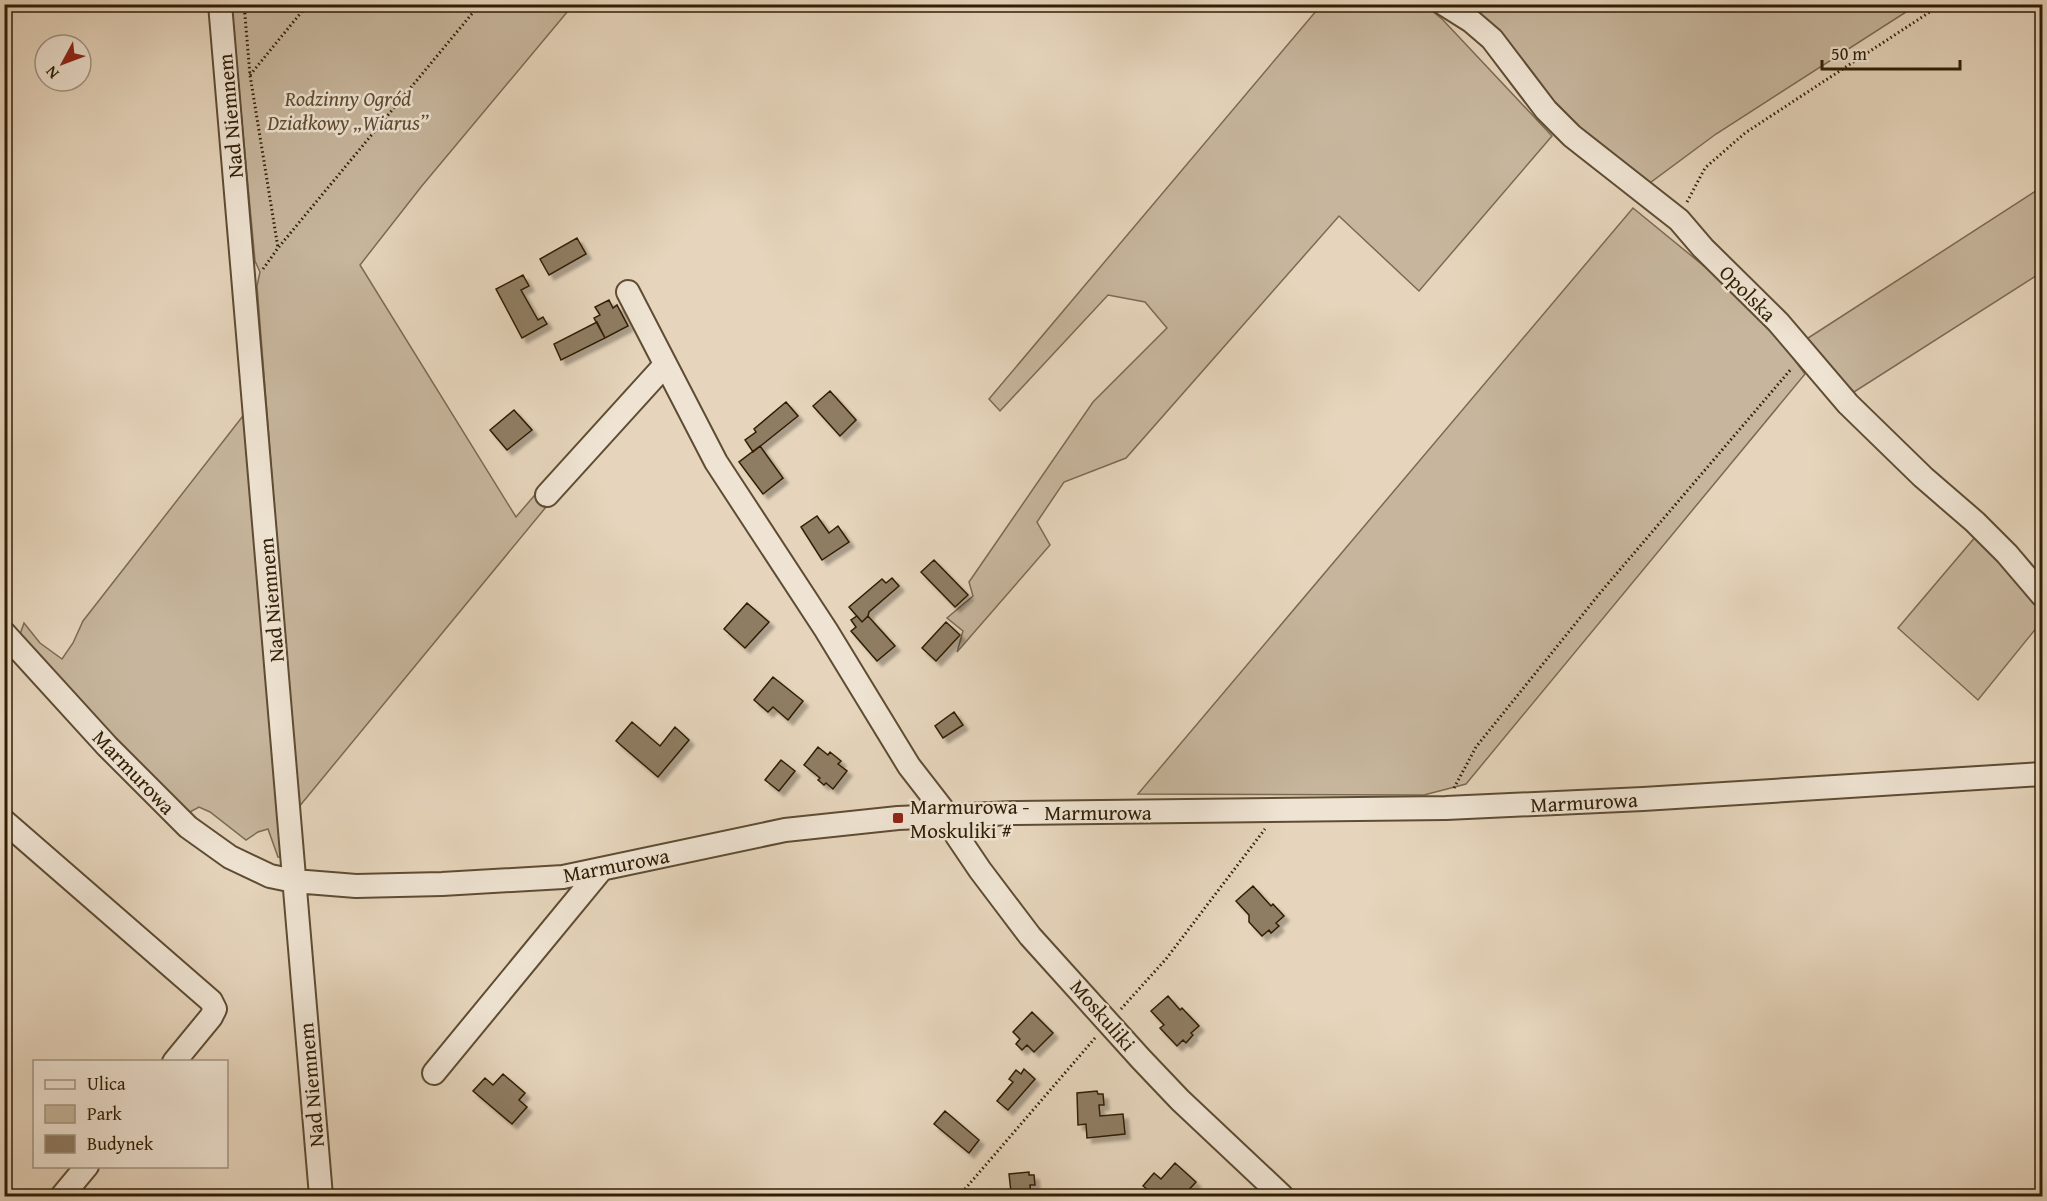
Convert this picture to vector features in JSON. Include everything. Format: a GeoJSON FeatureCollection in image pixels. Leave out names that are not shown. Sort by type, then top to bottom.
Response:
{"type":"FeatureCollection","features":[{"type":"Feature","properties":{"kind":"street","name":"Nad Niemnem"},"geometry":{"type":"LineString","coordinates":[[220,4],[271,588],[317,1193]]}},
{"type":"Feature","properties":{"kind":"street","name":"Opolska"},"geometry":{"type":"LineString","coordinates":[[1444,4],[1471,21],[1491,39],[1546,110],[1572,136],[1678,220],[1778,322],[1848,404],[1923,477],[1983,530],[2043,595]]}},
{"type":"Feature","properties":{"kind":"street","name":"Moskuliki"},"geometry":{"type":"LineString","coordinates":[[628,292],[716,462],[826,630],[909,766],[947,815],[957,836],[980,870],[1030,936],[1180,1100],[1282,1197]]}},
{"type":"Feature","properties":{"kind":"street"},"geometry":{"type":"LineString","coordinates":[[547,495],[664,365]]}},
{"type":"Feature","properties":{"kind":"street","name":"Marmurowa"},"geometry":{"type":"LineString","coordinates":[[4,633],[107,747],[188,827],[230,857],[270,876],[294,881],[356,886],[563,878],[785,830],[898,818],[947,815],[1446,808],[1643,799],[2043,774]]}},
{"type":"Feature","properties":{"kind":"street"},"geometry":{"type":"LineString","coordinates":[[4,821],[211,1001],[215,1009],[211,1017],[176,1060]]}},
{"type":"Feature","properties":{"kind":"street"},"geometry":{"type":"LineString","coordinates":[[434,1073],[601,870]]}},
{"type":"Feature","properties":{"kind":"street"},"geometry":{"type":"LineString","coordinates":[[62,1197],[86,1168]]}},
{"type":"Feature","properties":{"kind":"path"},"geometry":{"type":"LineString","coordinates":[[244,4],[250,75],[278,248]]}},
{"type":"Feature","properties":{"kind":"path"},"geometry":{"type":"LineString","coordinates":[[250,75],[308,4]]}},
{"type":"Feature","properties":{"kind":"path"},"geometry":{"type":"LineString","coordinates":[[260,272],[480,4]]}},
{"type":"Feature","properties":{"kind":"path"},"geometry":{"type":"LineString","coordinates":[[1678,220],[1705,168],[1745,133],[1942,4]]}},
{"type":"Feature","properties":{"kind":"path"},"geometry":{"type":"LineString","coordinates":[[1446,808],[1452,791],[1476,747],[1600,593],[1805,353]]}},
{"type":"Feature","properties":{"kind":"path"},"geometry":{"type":"LineString","coordinates":[[959,1197],[1166,959],[1279,811]]}},
{"type":"Feature","properties":{"kind":"green space"},"geometry":{"type":"Polygon","coordinates":[[[1322,4],[1425,5],[1443,20],[1552,136],[1419,291],[1339,216],[1126,458],[1064,482],[1037,522],[1050,545],[957,652],[963,631],[947,618],[973,596],[969,582],[1093,402],[1167,328],[1145,302],[1108,295],[1000,411],[989,399],[1322,4]]]}},
{"type":"Feature","properties":{"kind":"green space","name":"Rodzinny Ogród Działkowy „Wiarus”"},"geometry":{"type":"Polygon","coordinates":[[[231,5],[573,5],[421,187],[360,265],[516,517],[539,490],[551,501],[298,808],[257,286],[260,272],[255,261],[231,5]]]}},
{"type":"Feature","properties":{"kind":"green space"},"geometry":{"type":"Polygon","coordinates":[[[1459,5],[1917,5],[1716,134],[1647,185],[1580,131],[1459,5]]]}},
{"type":"Feature","properties":{"kind":"green space"},"geometry":{"type":"Polygon","coordinates":[[[2042,187],[2042,272],[1854,392],[1805,340],[2042,187]]]}},
{"type":"Feature","properties":{"kind":"green space"},"geometry":{"type":"Polygon","coordinates":[[[1633,208],[1721,280],[1778,338],[1805,374],[1466,784],[1424,795],[1138,794],[1633,208]]]}},
{"type":"Feature","properties":{"kind":"green space"},"geometry":{"type":"Polygon","coordinates":[[[246,412],[285,858],[278,857],[268,829],[246,840],[210,812],[199,807],[188,813],[132,758],[19,637],[24,623],[40,643],[62,659],[73,643],[83,621],[246,412]]]}},
{"type":"Feature","properties":{"kind":"green space"},"geometry":{"type":"Polygon","coordinates":[[[1977,535],[2014,576],[2042,614],[2042,621],[1978,700],[1898,628],[1977,535]]]}},
{"type":"Feature","properties":{"kind":"building"},"geometry":{"type":"Polygon","coordinates":[[[577,238],[586,254],[549,275],[540,259],[577,238]]]}},
{"type":"Feature","properties":{"kind":"building"},"geometry":{"type":"Polygon","coordinates":[[[523,275],[529,286],[521,290],[538,320],[543,317],[547,324],[522,338],[496,289],[523,275]]]}},
{"type":"Feature","properties":{"kind":"building"},"geometry":{"type":"Polygon","coordinates":[[[609,300],[613,308],[617,305],[628,326],[605,338],[594,318],[600,315],[595,307],[609,300]]]}},
{"type":"Feature","properties":{"kind":"building"},"geometry":{"type":"Polygon","coordinates":[[[597,322],[605,338],[561,360],[554,344],[597,322]]]}},
{"type":"Feature","properties":{"kind":"building"},"geometry":{"type":"Polygon","coordinates":[[[830,391],[856,420],[840,436],[813,406],[830,391]]]}},
{"type":"Feature","properties":{"kind":"building"},"geometry":{"type":"Polygon","coordinates":[[[786,402],[798,416],[753,452],[745,440],[756,432],[754,429],[786,402]]]}},
{"type":"Feature","properties":{"kind":"building"},"geometry":{"type":"Polygon","coordinates":[[[514,410],[532,430],[507,450],[490,430],[514,410]]]}},
{"type":"Feature","properties":{"kind":"building"},"geometry":{"type":"Polygon","coordinates":[[[760,446],[783,478],[763,494],[739,462],[760,446]]]}},
{"type":"Feature","properties":{"kind":"building"},"geometry":{"type":"Polygon","coordinates":[[[817,516],[829,533],[838,526],[849,542],[822,560],[801,527],[817,516]]]}},
{"type":"Feature","properties":{"kind":"building"},"geometry":{"type":"Polygon","coordinates":[[[934,560],[968,595],[955,607],[921,572],[934,560]]]}},
{"type":"Feature","properties":{"kind":"building"},"geometry":{"type":"Polygon","coordinates":[[[892,578],[899,586],[869,612],[862,622],[849,607],[882,579],[886,583],[892,578]]]}},
{"type":"Feature","properties":{"kind":"building"},"geometry":{"type":"Polygon","coordinates":[[[747,603],[769,622],[745,648],[724,629],[747,603]]]}},
{"type":"Feature","properties":{"kind":"building"},"geometry":{"type":"Polygon","coordinates":[[[857,616],[862,622],[868,616],[895,646],[877,661],[851,631],[856,627],[851,620],[857,616]]]}},
{"type":"Feature","properties":{"kind":"building"},"geometry":{"type":"Polygon","coordinates":[[[946,622],[960,635],[936,661],[922,648],[946,622]]]}},
{"type":"Feature","properties":{"kind":"building"},"geometry":{"type":"Polygon","coordinates":[[[773,677],[803,701],[788,720],[773,707],[768,712],[754,700],[773,677]]]}},
{"type":"Feature","properties":{"kind":"building"},"geometry":{"type":"Polygon","coordinates":[[[954,712],[963,725],[943,738],[935,726],[954,712]]]}},
{"type":"Feature","properties":{"kind":"building"},"geometry":{"type":"Polygon","coordinates":[[[632,722],[660,746],[675,727],[689,740],[658,777],[616,741],[632,722]]]}},
{"type":"Feature","properties":{"kind":"building"},"geometry":{"type":"Polygon","coordinates":[[[818,747],[828,755],[830,752],[841,761],[838,764],[847,771],[833,789],[826,783],[824,785],[818,780],[820,778],[804,765],[818,747]]]}},
{"type":"Feature","properties":{"kind":"building"},"geometry":{"type":"Polygon","coordinates":[[[781,760],[795,771],[779,791],[765,780],[781,760]]]}},
{"type":"Feature","properties":{"kind":"building"},"geometry":{"type":"Polygon","coordinates":[[[1253,886],[1271,906],[1273,904],[1284,916],[1276,923],[1279,926],[1271,933],[1269,930],[1262,936],[1249,922],[1249,915],[1236,901],[1253,886]]]}},
{"type":"Feature","properties":{"kind":"building"},"geometry":{"type":"Polygon","coordinates":[[[1168,996],[1199,1026],[1191,1033],[1193,1035],[1186,1043],[1183,1040],[1177,1046],[1160,1028],[1164,1025],[1151,1011],[1168,996]]]}},
{"type":"Feature","properties":{"kind":"building"},"geometry":{"type":"Polygon","coordinates":[[[1032,1012],[1053,1033],[1034,1052],[1027,1045],[1022,1050],[1016,1044],[1020,1039],[1013,1032],[1032,1012]]]}},
{"type":"Feature","properties":{"kind":"building"},"geometry":{"type":"Polygon","coordinates":[[[1024,1069],[1035,1079],[1008,1110],[997,1101],[1013,1082],[1009,1079],[1016,1070],[1021,1074],[1024,1069]]]}},
{"type":"Feature","properties":{"kind":"building"},"geometry":{"type":"Polygon","coordinates":[[[503,1074],[525,1093],[519,1100],[527,1107],[512,1124],[473,1091],[485,1078],[493,1085],[503,1074]]]}},
{"type":"Feature","properties":{"kind":"building"},"geometry":{"type":"Polygon","coordinates":[[[1097,1091],[1098,1094],[1103,1094],[1104,1105],[1099,1105],[1100,1116],[1123,1114],[1125,1134],[1087,1138],[1086,1124],[1078,1125],[1077,1093],[1097,1091]]]}},
{"type":"Feature","properties":{"kind":"building"},"geometry":{"type":"Polygon","coordinates":[[[945,1111],[979,1140],[969,1153],[934,1124],[945,1111]]]}},
{"type":"Feature","properties":{"kind":"building"},"geometry":{"type":"Polygon","coordinates":[[[1175,1163],[1196,1182],[1183,1196],[1156,1196],[1143,1186],[1154,1173],[1161,1179],[1175,1163]]]}},
{"type":"Feature","properties":{"kind":"building"},"geometry":{"type":"Polygon","coordinates":[[[1029,1172],[1029,1175],[1034,1175],[1035,1185],[1030,1185],[1031,1196],[1021,1196],[1021,1191],[1011,1192],[1009,1174],[1029,1172]]]}},
{"type":"Feature","properties":{"kind":"place","name":"Marmurowa - Moskuliki #"},"geometry":{"type":"Point","coordinates":[898,818]}}]}
